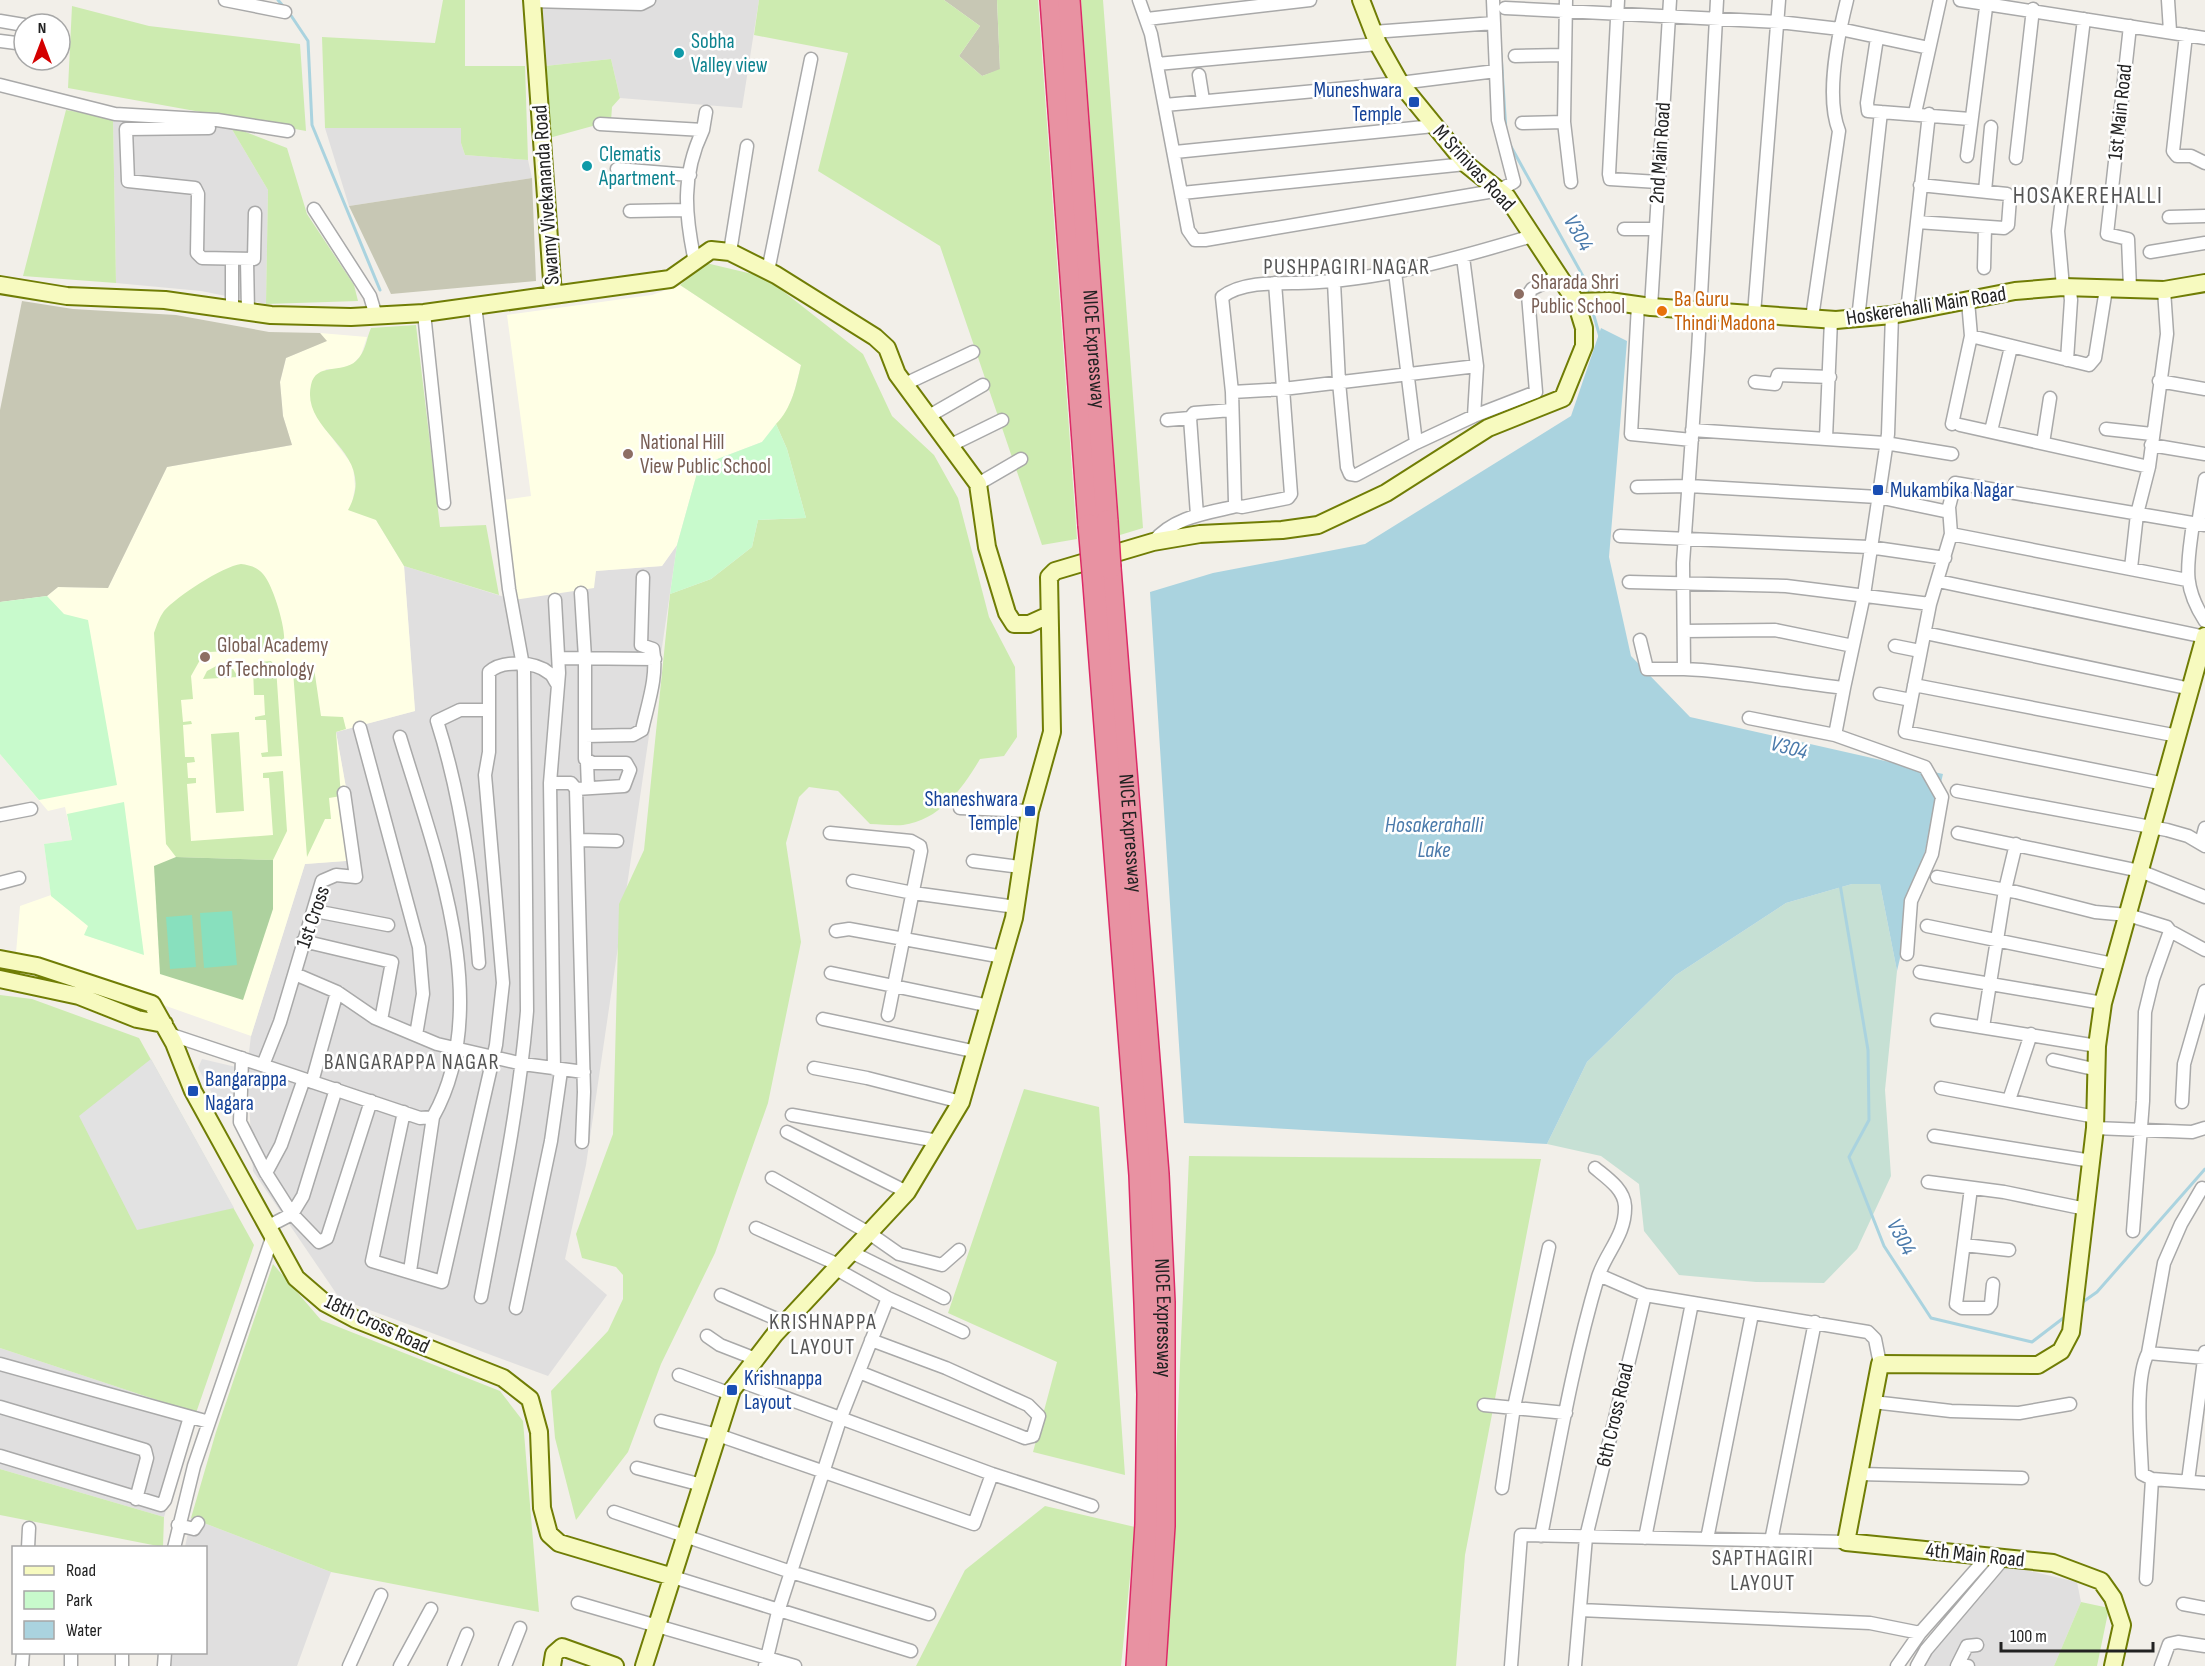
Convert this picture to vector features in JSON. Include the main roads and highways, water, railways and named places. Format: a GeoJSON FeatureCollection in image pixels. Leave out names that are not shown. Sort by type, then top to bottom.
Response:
{"type":"FeatureCollection","features":[{"type":"Feature","properties":{"kind":"highway","name":"NICE Expressway"},"geometry":{"type":"LineString","coordinates":[[1051,0],[1158,1174],[1166,1394],[1164,1526],[1155,1666]]}},
{"type":"Feature","properties":{"kind":"highway","name":"NICE Expressway"},"geometry":{"type":"LineString","coordinates":[[1069,0],[1098,523]]}},
{"type":"Feature","properties":{"kind":"highway","name":"NICE Expressway"},"geometry":{"type":"LineString","coordinates":[[1102,570],[1146,1303],[1148,1394],[1146,1524],[1137,1666]]}},
{"type":"Feature","properties":{"kind":"water","name":"Hosakerahalli Lake"},"geometry":{"type":"Polygon","coordinates":[[[1601,328],[1627,341],[1609,557],[1631,656],[1690,717],[1943,774],[1897,971],[1880,884],[1852,884],[1786,903],[1676,975],[1587,1062],[1547,1144],[1184,1123],[1150,592],[1213,573],[1365,544],[1571,416],[1601,328]]]}},
{"type":"Feature","properties":{"kind":"waterway"},"geometry":{"type":"LineString","coordinates":[[278,0],[283,6]]}},
{"type":"Feature","properties":{"kind":"waterway"},"geometry":{"type":"LineString","coordinates":[[288,11],[308,41],[312,125],[380,290]]}},
{"type":"Feature","properties":{"kind":"waterway","name":"V304"},"geometry":{"type":"LineString","coordinates":[[1501,54],[1506,131]]}},
{"type":"Feature","properties":{"kind":"waterway","name":"V304"},"geometry":{"type":"LineString","coordinates":[[1509,143],[1584,278],[1589,296]]}},
{"type":"Feature","properties":{"kind":"waterway","name":"V304"},"geometry":{"type":"LineString","coordinates":[[1592,309],[1600,337]]}},
{"type":"Feature","properties":{"kind":"waterway","name":"V304"},"geometry":{"type":"LineString","coordinates":[[1840,884],[1868,1050],[1869,1120],[1849,1157],[1884,1246],[1931,1318],[2032,1342],[2066,1316]]}},
{"type":"Feature","properties":{"kind":"waterway","name":"V304"},"geometry":{"type":"LineString","coordinates":[[2080,1304],[2097,1292],[2205,1169]]}},
{"type":"Feature","properties":{"kind":"place","name":"Sobha Valley view"},"geometry":{"type":"Point","coordinates":[679,53]}},
{"type":"Feature","properties":{"kind":"place","name":"Muneshwara Temple"},"geometry":{"type":"Point","coordinates":[1414,102]}},
{"type":"Feature","properties":{"kind":"place","name":"Clematis Apartment"},"geometry":{"type":"Point","coordinates":[587,166]}},
{"type":"Feature","properties":{"kind":"place","name":"Sharada Shri Public School"},"geometry":{"type":"Point","coordinates":[1519,294]}},
{"type":"Feature","properties":{"kind":"place","name":"Ba Guru Thindi Madona"},"geometry":{"type":"Point","coordinates":[1662,311]}},
{"type":"Feature","properties":{"kind":"place","name":"National Hill View Public School"},"geometry":{"type":"Point","coordinates":[628,454]}},
{"type":"Feature","properties":{"kind":"place","name":"Mukambika Nagar"},"geometry":{"type":"Point","coordinates":[1878,490]}},
{"type":"Feature","properties":{"kind":"place","name":"Global Academy of Technology"},"geometry":{"type":"Point","coordinates":[205,657]}},
{"type":"Feature","properties":{"kind":"place","name":"Shaneshwara Temple"},"geometry":{"type":"Point","coordinates":[1030,811]}},
{"type":"Feature","properties":{"kind":"place","name":"Bangarappa Nagara"},"geometry":{"type":"Point","coordinates":[193,1091]}},
{"type":"Feature","properties":{"kind":"place","name":"Krishnappa Layout"},"geometry":{"type":"Point","coordinates":[732,1390]}},
{"type":"Feature","properties":{"kind":"district","name":"HOSAKEREHALLI"},"geometry":{"type":"Point","coordinates":[2088,195]}},
{"type":"Feature","properties":{"kind":"district","name":"PUSHPAGIRI NAGAR"},"geometry":{"type":"Point","coordinates":[1347,267]}},
{"type":"Feature","properties":{"kind":"district","name":"BANGARAPPA NAGAR"},"geometry":{"type":"Point","coordinates":[412,1062]}},
{"type":"Feature","properties":{"kind":"district","name":"KRISHNAPPA LAYOUT"},"geometry":{"type":"Point","coordinates":[823,1334]}},
{"type":"Feature","properties":{"kind":"district","name":"SAPTHAGIRI LAYOUT"},"geometry":{"type":"Point","coordinates":[1763,1571]}}]}
